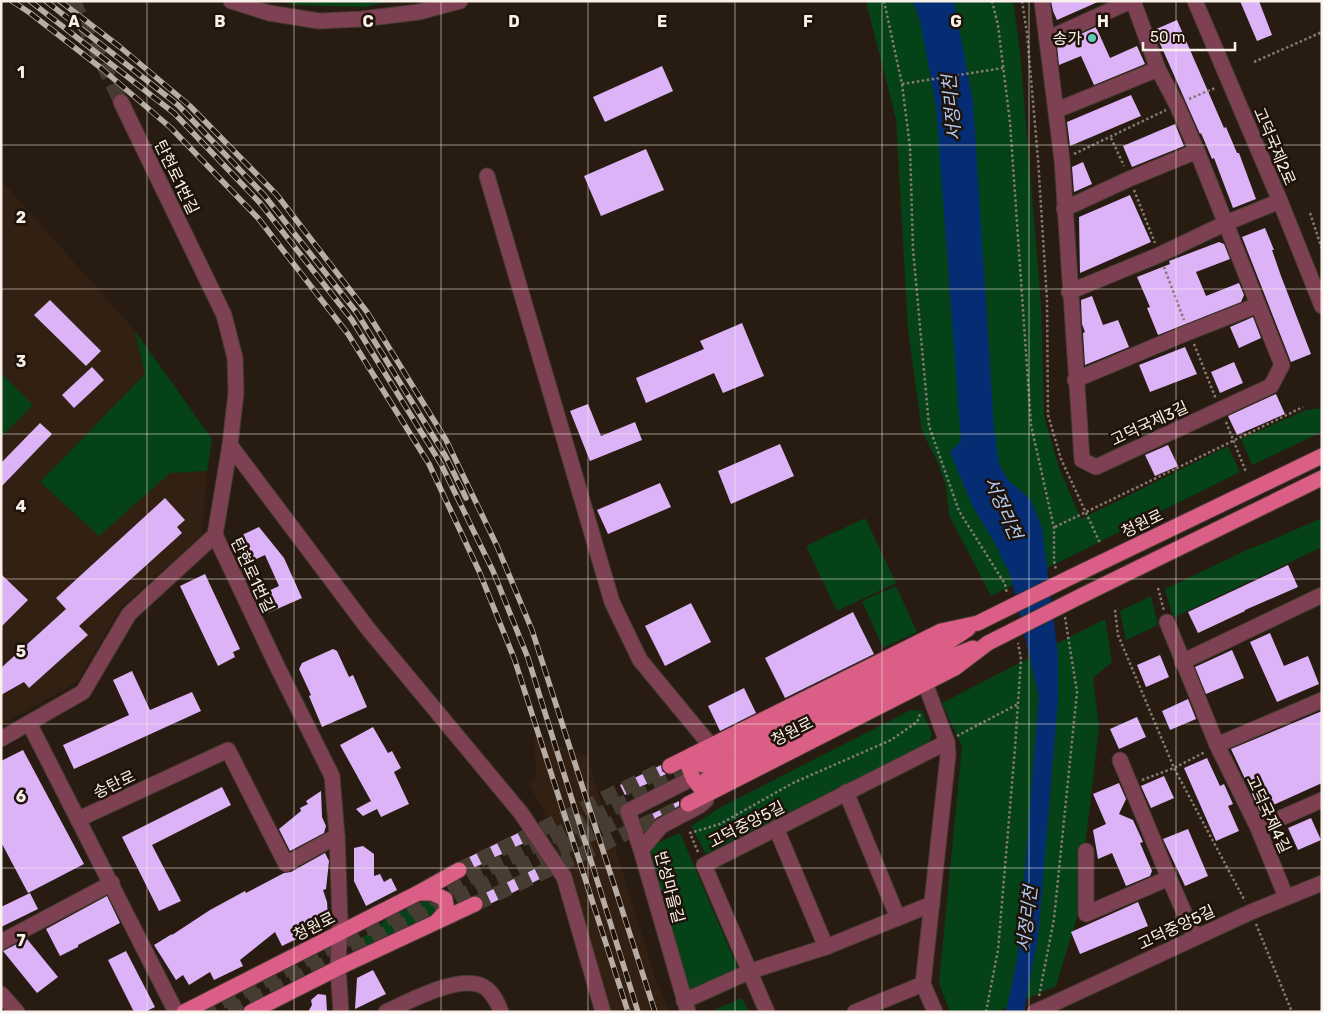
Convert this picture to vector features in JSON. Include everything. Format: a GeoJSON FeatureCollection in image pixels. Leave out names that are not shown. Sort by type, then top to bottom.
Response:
{"type":"FeatureCollection","features":[{"type":"Feature","properties":{"kind":"main road","name":"청원로"},"geometry":{"type":"LineString","coordinates":[[701,774],[947,643],[978,623],[1322,456]]}},
{"type":"Feature","properties":{"kind":"main road","name":"청원로"},"geometry":{"type":"LineString","coordinates":[[701,774],[950,657],[988,643],[1322,478]]}},
{"type":"Feature","properties":{"kind":"main road","name":"청원로"},"geometry":{"type":"LineString","coordinates":[[688,804],[711,746],[941,631],[978,623]]}},
{"type":"Feature","properties":{"kind":"main road","name":"청원로"},"geometry":{"type":"LineString","coordinates":[[670,766],[729,782],[955,668],[988,643]]}},
{"type":"Feature","properties":{"kind":"main road","name":"청원로"},"geometry":{"type":"LineString","coordinates":[[184,1012],[459,870]]}},
{"type":"Feature","properties":{"kind":"main road"},"geometry":{"type":"LineString","coordinates":[[418,892],[432,893],[445,899],[446,910],[436,922]]}},
{"type":"Feature","properties":{"kind":"main road"},"geometry":{"type":"LineString","coordinates":[[251,1012],[338,968],[475,904]]}},
{"type":"Feature","properties":{"kind":"street"},"geometry":{"type":"LineString","coordinates":[[231,1],[269,13],[319,20],[362,19],[419,12],[451,2]]}},
{"type":"Feature","properties":{"kind":"street","name":"고덕국제3길"},"geometry":{"type":"LineString","coordinates":[[1042,1],[1062,160],[1069,292],[1082,460],[1096,467],[1271,386],[1282,365],[1197,151],[1177,105],[1158,69],[1132,1]]}},
{"type":"Feature","properties":{"kind":"street"},"geometry":{"type":"LineString","coordinates":[[1047,39],[1132,1]]}},
{"type":"Feature","properties":{"kind":"street","name":"고덕국제2로"},"geometry":{"type":"LineString","coordinates":[[1195,1],[1280,201],[1322,306]]}},
{"type":"Feature","properties":{"kind":"street"},"geometry":{"type":"LineString","coordinates":[[1056,110],[1158,69]]}},
{"type":"Feature","properties":{"kind":"street","name":"탄현로1번길"},"geometry":{"type":"LineString","coordinates":[[121,102],[224,315],[235,358],[236,394],[230,445],[215,535],[332,776],[337,836],[338,968],[341,1012]]}},
{"type":"Feature","properties":{"kind":"street"},"geometry":{"type":"LineString","coordinates":[[1064,209],[1129,179],[1197,151]]}},
{"type":"Feature","properties":{"kind":"street"},"geometry":{"type":"LineString","coordinates":[[488,176],[612,602],[640,660],[711,746]]}},
{"type":"Feature","properties":{"kind":"street"},"geometry":{"type":"LineString","coordinates":[[1069,292],[1159,255],[1226,223],[1280,201]]}},
{"type":"Feature","properties":{"kind":"street"},"geometry":{"type":"LineString","coordinates":[[1075,380],[1258,304]]}},
{"type":"Feature","properties":{"kind":"street"},"geometry":{"type":"LineString","coordinates":[[230,445],[369,630],[521,813],[564,877],[603,1012]]}},
{"type":"Feature","properties":{"kind":"street"},"geometry":{"type":"LineString","coordinates":[[1,739],[82,692],[129,614],[215,535]]}},
{"type":"Feature","properties":{"kind":"street"},"geometry":{"type":"LineString","coordinates":[[1182,662],[1322,595]]}},
{"type":"Feature","properties":{"kind":"street","name":"고덕국제4길"},"geometry":{"type":"LineString","coordinates":[[1167,622],[1217,745],[1258,828],[1286,897]]}},
{"type":"Feature","properties":{"kind":"street"},"geometry":{"type":"LineString","coordinates":[[925,682],[947,742],[948,755],[923,984],[935,1012]]}},
{"type":"Feature","properties":{"kind":"street"},"geometry":{"type":"LineString","coordinates":[[1217,745],[1322,700]]}},
{"type":"Feature","properties":{"kind":"street"},"geometry":{"type":"LineString","coordinates":[[29,723],[176,1012]]}},
{"type":"Feature","properties":{"kind":"street","name":"고덕중앙5길"},"geometry":{"type":"LineString","coordinates":[[767,1012],[704,865],[947,742]]}},
{"type":"Feature","properties":{"kind":"street","name":"송탄로"},"geometry":{"type":"LineString","coordinates":[[79,819],[228,750],[286,864],[337,836]]}},
{"type":"Feature","properties":{"kind":"street"},"geometry":{"type":"LineString","coordinates":[[1120,760],[1195,938]]}},
{"type":"Feature","properties":{"kind":"street"},"geometry":{"type":"LineString","coordinates":[[641,850],[628,811],[701,774]]}},
{"type":"Feature","properties":{"kind":"street","name":"반성마을길"},"geometry":{"type":"LineString","coordinates":[[686,1007],[641,850],[661,826],[699,806],[729,782]]}},
{"type":"Feature","properties":{"kind":"street"},"geometry":{"type":"LineString","coordinates":[[846,792],[898,918]]}},
{"type":"Feature","properties":{"kind":"street"},"geometry":{"type":"LineString","coordinates":[[1258,828],[1322,800]]}},
{"type":"Feature","properties":{"kind":"street"},"geometry":{"type":"LineString","coordinates":[[776,828],[826,947]]}},
{"type":"Feature","properties":{"kind":"street"},"geometry":{"type":"LineString","coordinates":[[1086,851],[1086,914],[1169,878]]}},
{"type":"Feature","properties":{"kind":"street","name":"고덕중앙5길"},"geometry":{"type":"LineString","coordinates":[[1039,1007],[1322,882]]}},
{"type":"Feature","properties":{"kind":"street"},"geometry":{"type":"LineString","coordinates":[[1,942],[112,883]]}},
{"type":"Feature","properties":{"kind":"street"},"geometry":{"type":"LineString","coordinates":[[686,1007],[751,972],[826,947],[932,904]]}},
{"type":"Feature","properties":{"kind":"street"},"geometry":{"type":"LineString","coordinates":[[386,1012],[424,993],[446,986],[472,982],[487,988],[501,1012]]}},
{"type":"Feature","properties":{"kind":"street"},"geometry":{"type":"LineString","coordinates":[[855,1012],[923,984]]}},
{"type":"Feature","properties":{"kind":"street"},"geometry":{"type":"LineString","coordinates":[[1,994],[17,1012]]}},
{"type":"Feature","properties":{"kind":"path"},"geometry":{"type":"LineString","coordinates":[[884,1],[902,84],[910,147],[913,249],[929,426],[959,511],[1005,584],[1009,603]]}},
{"type":"Feature","properties":{"kind":"path"},"geometry":{"type":"LineString","coordinates":[[992,1],[998,24],[1010,122],[1032,426],[1054,528],[1054,561],[1056,570]]}},
{"type":"Feature","properties":{"kind":"path"},"geometry":{"type":"LineString","coordinates":[[1022,1],[1027,33],[1036,140],[1046,290],[1048,415],[1061,459],[1100,543]]}},
{"type":"Feature","properties":{"kind":"path"},"geometry":{"type":"LineString","coordinates":[[1254,62],[1322,32]]}},
{"type":"Feature","properties":{"kind":"path"},"geometry":{"type":"LineString","coordinates":[[902,84],[1004,68]]}},
{"type":"Feature","properties":{"kind":"path"},"geometry":{"type":"LineString","coordinates":[[1062,160],[1216,88]]}},
{"type":"Feature","properties":{"kind":"path"},"geometry":{"type":"LineString","coordinates":[[1111,138],[1246,472]]}},
{"type":"Feature","properties":{"kind":"path"},"geometry":{"type":"LineString","coordinates":[[1310,213],[1322,248]]}},
{"type":"Feature","properties":{"kind":"path"},"geometry":{"type":"LineString","coordinates":[[1054,528],[1303,407]]}},
{"type":"Feature","properties":{"kind":"path"},"geometry":{"type":"LineString","coordinates":[[1158,588],[1167,622]]}},
{"type":"Feature","properties":{"kind":"path"},"geometry":{"type":"LineString","coordinates":[[1115,610],[1118,635],[1174,768],[1251,912],[1292,1012]]}},
{"type":"Feature","properties":{"kind":"path"},"geometry":{"type":"LineString","coordinates":[[1039,1007],[1054,919],[1077,692],[1065,617]]}},
{"type":"Feature","properties":{"kind":"path"},"geometry":{"type":"LineString","coordinates":[[986,1012],[998,950],[1021,659],[1017,640]]}},
{"type":"Feature","properties":{"kind":"path"},"geometry":{"type":"LineString","coordinates":[[947,742],[1018,704]]}},
{"type":"Feature","properties":{"kind":"path"},"geometry":{"type":"LineString","coordinates":[[704,865],[690,833],[720,824],[793,783],[892,740],[917,722],[920,714]]}},
{"type":"Feature","properties":{"kind":"path"},"geometry":{"type":"LineString","coordinates":[[1131,785],[1174,768],[1217,745]]}},
{"type":"Feature","properties":{"kind":"shaded area"},"geometry":{"type":"Polygon","coordinates":[[[1,180],[135,331],[145,374],[40,482],[99,536],[170,473],[207,471],[202,535],[121,607],[77,682],[1,725],[1,180]]]}},
{"type":"Feature","properties":{"kind":"shaded area"},"geometry":{"type":"Polygon","coordinates":[[[534,736],[587,757],[656,981],[670,1012],[603,1012],[546,815],[529,784],[536,776],[534,736]]]}},
{"type":"Feature","properties":{"kind":"green space"},"geometry":{"type":"Polygon","coordinates":[[[280,1],[390,1],[366,7],[294,5],[280,1]]]}},
{"type":"Feature","properties":{"kind":"green space"},"geometry":{"type":"Polygon","coordinates":[[[866,1],[1013,1],[1020,52],[1041,304],[1044,416],[1059,468],[1081,519],[1228,446],[1240,472],[991,596],[949,515],[946,486],[937,461],[922,431],[908,330],[896,119],[866,1]]]}},
{"type":"Feature","properties":{"kind":"green space"},"geometry":{"type":"Polygon","coordinates":[[[135,331],[212,439],[207,471],[170,473],[99,536],[40,482],[145,374],[135,331]]]}},
{"type":"Feature","properties":{"kind":"green space"},"geometry":{"type":"Polygon","coordinates":[[[1,373],[33,405],[1,437],[1,373]]]}},
{"type":"Feature","properties":{"kind":"green space"},"geometry":{"type":"Polygon","coordinates":[[[1322,408],[1322,432],[1252,465],[1241,439],[1306,410],[1322,408]]]}},
{"type":"Feature","properties":{"kind":"green space"},"geometry":{"type":"Polygon","coordinates":[[[865,518],[896,583],[837,611],[806,546],[865,518]]]}},
{"type":"Feature","properties":{"kind":"green space"},"geometry":{"type":"Polygon","coordinates":[[[1322,518],[1322,547],[1173,618],[1165,589],[1249,549],[1322,518]]]}},
{"type":"Feature","properties":{"kind":"green space"},"geometry":{"type":"Polygon","coordinates":[[[896,586],[917,632],[883,648],[862,601],[896,586]]]}},
{"type":"Feature","properties":{"kind":"green space"},"geometry":{"type":"Polygon","coordinates":[[[1151,596],[1158,625],[1126,640],[1120,611],[1151,596]]]}},
{"type":"Feature","properties":{"kind":"green space"},"geometry":{"type":"Polygon","coordinates":[[[1105,619],[1112,662],[1093,678],[1099,727],[1077,917],[1056,986],[996,1012],[950,1012],[939,983],[962,747],[942,703],[1105,619]]]}},
{"type":"Feature","properties":{"kind":"green space"},"geometry":{"type":"Polygon","coordinates":[[[911,710],[922,711],[932,734],[929,743],[706,854],[691,826],[723,806],[911,710]]]}},
{"type":"Feature","properties":{"kind":"green space"},"geometry":{"type":"Polygon","coordinates":[[[680,833],[738,969],[733,981],[688,998],[641,850],[680,833]]]}},
{"type":"Feature","properties":{"kind":"green space"},"geometry":{"type":"Polygon","coordinates":[[[427,900],[435,904],[434,913],[356,951],[358,941],[390,917],[427,900]]]}},
{"type":"Feature","properties":{"kind":"green space"},"geometry":{"type":"Polygon","coordinates":[[[742,998],[749,1012],[710,1012],[742,998]]]}},
{"type":"Feature","properties":{"kind":"water","name":"서정리천"},"geometry":{"type":"Polygon","coordinates":[[[913,1],[954,1],[973,101],[994,428],[999,464],[1008,480],[1031,500],[1042,528],[1058,654],[1058,700],[1038,937],[1024,1012],[1006,1012],[1018,955],[1039,697],[1011,577],[995,543],[973,507],[950,452],[961,441],[936,106],[920,20],[913,1]]]}},
{"type":"Feature","properties":{"kind":"building"},"geometry":{"type":"Polygon","coordinates":[[[1051,1],[1100,1],[1057,20],[1051,1]]]}},
{"type":"Feature","properties":{"kind":"building"},"geometry":{"type":"Polygon","coordinates":[[[1240,1],[1259,1],[1272,35],[1257,41],[1240,1]]]}},
{"type":"Feature","properties":{"kind":"building"},"geometry":{"type":"Polygon","coordinates":[[[1177,20],[1224,128],[1226,127],[1237,153],[1239,153],[1256,199],[1233,208],[1214,158],[1212,159],[1200,134],[1154,30],[1177,20]]]}},
{"type":"Feature","properties":{"kind":"building"},"geometry":{"type":"Polygon","coordinates":[[[1096,27],[1110,58],[1137,46],[1145,64],[1094,85],[1081,56],[1059,65],[1057,45],[1096,27]]]}},
{"type":"Feature","properties":{"kind":"building"},"geometry":{"type":"Polygon","coordinates":[[[662,66],[673,91],[605,122],[593,97],[662,66]]]}},
{"type":"Feature","properties":{"kind":"building"},"geometry":{"type":"Polygon","coordinates":[[[1131,95],[1141,116],[1070,146],[1067,122],[1131,95]]]}},
{"type":"Feature","properties":{"kind":"building"},"geometry":{"type":"Polygon","coordinates":[[[1175,124],[1184,146],[1132,167],[1123,146],[1175,124]]]}},
{"type":"Feature","properties":{"kind":"building"},"geometry":{"type":"Polygon","coordinates":[[[646,149],[664,190],[601,216],[584,176],[646,149]]]}},
{"type":"Feature","properties":{"kind":"building"},"geometry":{"type":"Polygon","coordinates":[[[1083,162],[1092,184],[1074,192],[1072,167],[1083,162]]]}},
{"type":"Feature","properties":{"kind":"building"},"geometry":{"type":"Polygon","coordinates":[[[1130,195],[1151,242],[1080,273],[1079,217],[1130,195]]]}},
{"type":"Feature","properties":{"kind":"building"},"geometry":{"type":"Polygon","coordinates":[[[1265,228],[1311,354],[1291,362],[1242,237],[1265,228]]]}},
{"type":"Feature","properties":{"kind":"building"},"geometry":{"type":"Polygon","coordinates":[[[1219,242],[1224,244],[1230,259],[1196,272],[1206,296],[1239,283],[1244,295],[1241,302],[1158,335],[1147,308],[1150,307],[1137,277],[1170,264],[1169,261],[1219,242]]]}},
{"type":"Feature","properties":{"kind":"building"},"geometry":{"type":"Polygon","coordinates":[[[1092,296],[1103,325],[1118,320],[1129,347],[1085,365],[1083,333],[1085,332],[1082,324],[1081,300],[1092,296]]]}},
{"type":"Feature","properties":{"kind":"building"},"geometry":{"type":"Polygon","coordinates":[[[50,300],[101,351],[86,366],[34,315],[50,300]]]}},
{"type":"Feature","properties":{"kind":"building"},"geometry":{"type":"Polygon","coordinates":[[[1253,317],[1261,338],[1239,348],[1230,327],[1253,317]]]}},
{"type":"Feature","properties":{"kind":"building"},"geometry":{"type":"Polygon","coordinates":[[[742,323],[764,376],[723,393],[714,373],[646,403],[636,378],[704,349],[700,341],[742,323]]]}},
{"type":"Feature","properties":{"kind":"building"},"geometry":{"type":"Polygon","coordinates":[[[1185,347],[1197,374],[1150,392],[1139,365],[1185,347]]]}},
{"type":"Feature","properties":{"kind":"building"},"geometry":{"type":"Polygon","coordinates":[[[1234,362],[1243,383],[1220,393],[1211,372],[1234,362]]]}},
{"type":"Feature","properties":{"kind":"building"},"geometry":{"type":"Polygon","coordinates":[[[92,367],[104,380],[74,408],[62,395],[92,367]]]}},
{"type":"Feature","properties":{"kind":"building"},"geometry":{"type":"Polygon","coordinates":[[[1276,394],[1285,414],[1237,435],[1228,416],[1276,394]]]}},
{"type":"Feature","properties":{"kind":"building"},"geometry":{"type":"Polygon","coordinates":[[[588,404],[601,436],[635,422],[642,440],[590,461],[570,411],[588,404]]]}},
{"type":"Feature","properties":{"kind":"building"},"geometry":{"type":"Polygon","coordinates":[[[40,423],[52,434],[1,487],[1,463],[40,423]]]}},
{"type":"Feature","properties":{"kind":"building"},"geometry":{"type":"Polygon","coordinates":[[[780,444],[794,476],[731,504],[718,471],[780,444]]]}},
{"type":"Feature","properties":{"kind":"building"},"geometry":{"type":"Polygon","coordinates":[[[1168,445],[1178,466],[1155,476],[1145,455],[1168,445]]]}},
{"type":"Feature","properties":{"kind":"building"},"geometry":{"type":"Polygon","coordinates":[[[660,483],[671,507],[608,534],[597,510],[660,483]]]}},
{"type":"Feature","properties":{"kind":"building"},"geometry":{"type":"Polygon","coordinates":[[[165,498],[185,520],[177,527],[182,533],[79,626],[88,635],[29,688],[24,682],[1,695],[1,668],[66,609],[56,598],[165,498]]]}},
{"type":"Feature","properties":{"kind":"building"},"geometry":{"type":"Polygon","coordinates":[[[259,527],[284,558],[302,598],[268,613],[260,595],[279,586],[265,555],[245,564],[236,544],[244,534],[259,527]]]}},
{"type":"Feature","properties":{"kind":"building"},"geometry":{"type":"Polygon","coordinates":[[[1288,565],[1298,587],[1198,633],[1188,612],[1288,565]]]}},
{"type":"Feature","properties":{"kind":"building"},"geometry":{"type":"Polygon","coordinates":[[[1,574],[28,600],[1,627],[1,574]]]}},
{"type":"Feature","properties":{"kind":"building"},"geometry":{"type":"Polygon","coordinates":[[[205,574],[240,649],[233,652],[235,657],[218,666],[180,586],[205,574]]]}},
{"type":"Feature","properties":{"kind":"building"},"geometry":{"type":"Polygon","coordinates":[[[691,603],[711,642],[665,666],[645,626],[691,603]]]}},
{"type":"Feature","properties":{"kind":"building"},"geometry":{"type":"Polygon","coordinates":[[[853,612],[874,654],[785,698],[765,658],[853,612]]]}},
{"type":"Feature","properties":{"kind":"building"},"geometry":{"type":"Polygon","coordinates":[[[1270,633],[1284,666],[1308,656],[1319,684],[1277,702],[1250,642],[1270,633]]]}},
{"type":"Feature","properties":{"kind":"building"},"geometry":{"type":"Polygon","coordinates":[[[333,649],[337,651],[349,677],[353,675],[367,707],[322,727],[309,696],[311,695],[299,669],[302,663],[333,649]]]}},
{"type":"Feature","properties":{"kind":"building"},"geometry":{"type":"Polygon","coordinates":[[[1232,650],[1244,678],[1206,694],[1195,667],[1232,650]]]}},
{"type":"Feature","properties":{"kind":"building"},"geometry":{"type":"Polygon","coordinates":[[[1160,655],[1169,677],[1146,687],[1137,665],[1160,655]]]}},
{"type":"Feature","properties":{"kind":"building"},"geometry":{"type":"Polygon","coordinates":[[[132,671],[150,710],[192,692],[201,711],[74,769],[63,745],[129,715],[113,680],[132,671]]]}},
{"type":"Feature","properties":{"kind":"building"},"geometry":{"type":"Polygon","coordinates":[[[744,688],[756,713],[720,731],[708,706],[744,688]]]}},
{"type":"Feature","properties":{"kind":"building"},"geometry":{"type":"Polygon","coordinates":[[[1188,699],[1196,719],[1170,730],[1162,711],[1188,699]]]}},
{"type":"Feature","properties":{"kind":"building"},"geometry":{"type":"Polygon","coordinates":[[[1322,711],[1322,783],[1260,811],[1231,749],[1322,711]]]}},
{"type":"Feature","properties":{"kind":"building"},"geometry":{"type":"Polygon","coordinates":[[[1137,717],[1146,737],[1119,749],[1110,729],[1137,717]]]}},
{"type":"Feature","properties":{"kind":"building"},"geometry":{"type":"Polygon","coordinates":[[[373,727],[388,753],[392,751],[401,768],[394,772],[409,804],[381,817],[377,809],[363,816],[356,809],[371,801],[340,745],[373,727]]]}},
{"type":"Feature","properties":{"kind":"building"},"geometry":{"type":"Polygon","coordinates":[[[23,750],[84,864],[28,893],[1,842],[1,761],[23,750]]]}},
{"type":"Feature","properties":{"kind":"building"},"geometry":{"type":"Polygon","coordinates":[[[1207,758],[1220,786],[1224,784],[1233,804],[1228,806],[1239,831],[1216,841],[1184,768],[1207,758]]]}},
{"type":"Feature","properties":{"kind":"building"},"geometry":{"type":"Polygon","coordinates":[[[661,765],[662,771],[666,774],[625,795],[620,785],[661,765]]]}},
{"type":"Feature","properties":{"kind":"building"},"geometry":{"type":"Polygon","coordinates":[[[1164,776],[1174,798],[1151,808],[1141,786],[1164,776]]]}},
{"type":"Feature","properties":{"kind":"building"},"geometry":{"type":"Polygon","coordinates":[[[1119,783],[1126,799],[1119,814],[1133,820],[1143,842],[1140,843],[1152,871],[1150,876],[1126,886],[1112,853],[1098,859],[1093,830],[1106,824],[1093,794],[1119,783]]]}},
{"type":"Feature","properties":{"kind":"building"},"geometry":{"type":"Polygon","coordinates":[[[222,787],[231,805],[152,845],[181,901],[159,911],[122,837],[222,787]]]}},
{"type":"Feature","properties":{"kind":"building"},"geometry":{"type":"Polygon","coordinates":[[[321,791],[322,817],[326,826],[324,833],[290,851],[279,829],[301,811],[300,808],[308,804],[306,801],[321,791]]]}},
{"type":"Feature","properties":{"kind":"building"},"geometry":{"type":"Polygon","coordinates":[[[679,801],[679,806],[656,818],[644,831],[641,819],[679,801]]]}},
{"type":"Feature","properties":{"kind":"building"},"geometry":{"type":"Polygon","coordinates":[[[1311,818],[1321,840],[1298,850],[1288,828],[1311,818]]]}},
{"type":"Feature","properties":{"kind":"building"},"geometry":{"type":"Polygon","coordinates":[[[1188,829],[1208,876],[1185,886],[1163,839],[1188,829]]]}},
{"type":"Feature","properties":{"kind":"building"},"geometry":{"type":"Polygon","coordinates":[[[522,831],[528,841],[468,871],[467,865],[461,861],[522,831]]]}},
{"type":"Feature","properties":{"kind":"building"},"geometry":{"type":"Polygon","coordinates":[[[363,846],[374,854],[374,876],[380,874],[384,882],[391,878],[397,890],[366,906],[354,881],[354,848],[363,846]]]}},
{"type":"Feature","properties":{"kind":"building"},"geometry":{"type":"Polygon","coordinates":[[[325,853],[329,861],[326,889],[323,890],[327,902],[328,917],[306,928],[309,933],[282,946],[275,932],[240,960],[243,966],[214,980],[210,972],[189,985],[183,975],[176,980],[154,945],[210,910],[245,891],[246,893],[284,873],[291,872],[325,853]]]}},
{"type":"Feature","properties":{"kind":"building"},"geometry":{"type":"Polygon","coordinates":[[[541,865],[546,876],[484,907],[484,900],[479,896],[541,865]]]}},
{"type":"Feature","properties":{"kind":"building"},"geometry":{"type":"Polygon","coordinates":[[[30,893],[38,909],[1,927],[1,907],[30,893]]]}},
{"type":"Feature","properties":{"kind":"building"},"geometry":{"type":"Polygon","coordinates":[[[107,896],[120,923],[60,956],[46,929],[107,896]]]}},
{"type":"Feature","properties":{"kind":"building"},"geometry":{"type":"Polygon","coordinates":[[[1138,902],[1148,926],[1080,954],[1071,932],[1138,902]]]}},
{"type":"Feature","properties":{"kind":"building"},"geometry":{"type":"Polygon","coordinates":[[[27,939],[58,977],[37,993],[3,951],[27,939]]]}},
{"type":"Feature","properties":{"kind":"building"},"geometry":{"type":"Polygon","coordinates":[[[126,951],[155,1007],[145,1012],[134,1012],[108,960],[126,951]]]}},
{"type":"Feature","properties":{"kind":"building"},"geometry":{"type":"Polygon","coordinates":[[[373,970],[386,994],[355,1009],[357,978],[373,970]]]}},
{"type":"Feature","properties":{"kind":"building"},"geometry":{"type":"Polygon","coordinates":[[[318,994],[326,995],[327,1012],[308,1012],[312,1005],[311,1000],[318,994]]]}},
{"type":"Feature","properties":{"kind":"tunnel"},"geometry":{"type":"LineString","coordinates":[[73,1],[121,102]]}},
{"type":"Feature","properties":{"kind":"tunnel"},"geometry":{"type":"LineString","coordinates":[[459,870],[670,766]]}},
{"type":"Feature","properties":{"kind":"tunnel"},"geometry":{"type":"LineString","coordinates":[[201,1012],[550,838],[699,767]]}},
{"type":"Feature","properties":{"kind":"tunnel"},"geometry":{"type":"LineString","coordinates":[[475,904],[688,804]]}},
{"type":"Feature","properties":{"kind":"tunnel"},"geometry":{"type":"LineString","coordinates":[[229,1012],[471,891],[641,810]]}},
{"type":"Feature","properties":{"kind":"railway"},"geometry":{"type":"LineString","coordinates":[[12,1],[101,68],[171,128],[258,218],[348,334],[429,464],[479,571],[514,658],[628,1012]]}},
{"type":"Feature","properties":{"kind":"railway"},"geometry":{"type":"LineString","coordinates":[[30,1],[174,113],[260,203],[352,320],[441,464],[493,571],[528,658],[638,1012]]}},
{"type":"Feature","properties":{"kind":"railway"},"geometry":{"type":"LineString","coordinates":[[46,1],[178,105],[264,195],[357,313],[446,457],[466,498]]}},
{"type":"Feature","properties":{"kind":"railway"},"geometry":{"type":"LineString","coordinates":[[60,1],[120,47],[190,106],[277,195],[367,312],[446,440],[497,546],[532,630],[655,1012]]}},
{"type":"Feature","properties":{"kind":"place","name":"송가"},"geometry":{"type":"Point","coordinates":[1092,38]}}]}
